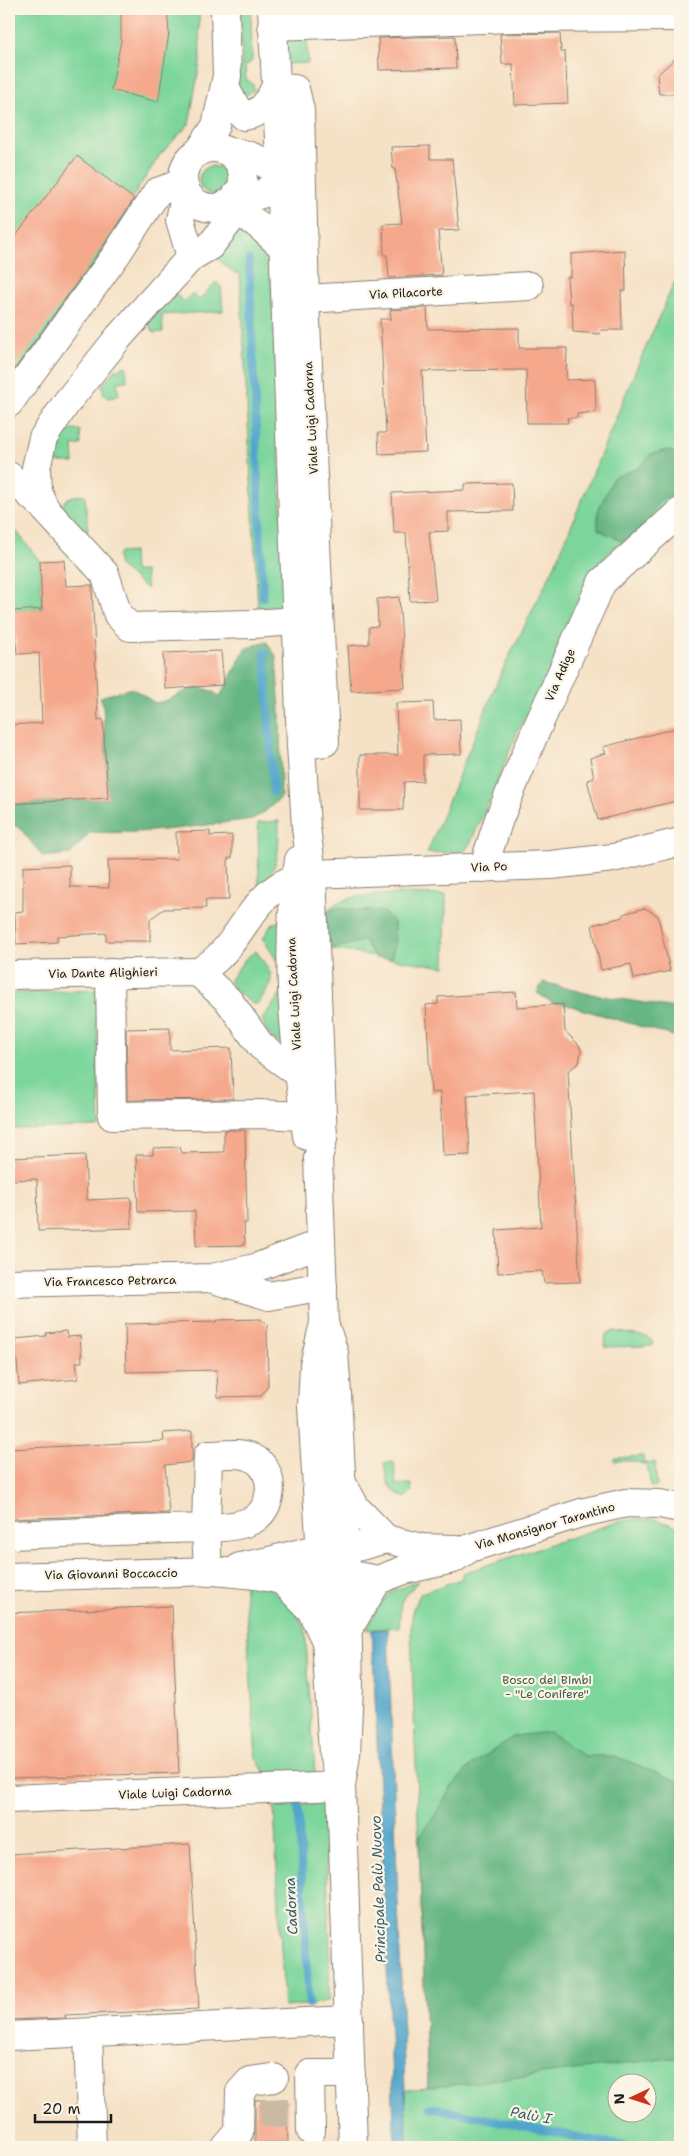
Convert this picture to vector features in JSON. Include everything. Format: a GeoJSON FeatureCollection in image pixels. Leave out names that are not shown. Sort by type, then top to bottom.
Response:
{"type":"FeatureCollection","features":[{"type":"Feature","properties":{"kind":"street"},"geometry":{"type":"LineString","coordinates":[[191,257],[180,220],[185,188],[185,165],[188,159],[200,150],[216,126],[228,76],[225,9]]}},
{"type":"Feature","properties":{"kind":"street"},"geometry":{"type":"LineString","coordinates":[[272,17],[680,17]]}},
{"type":"Feature","properties":{"kind":"street","name":"Viale Luigi Cadorna"},"geometry":{"type":"LineString","coordinates":[[272,17],[271,97],[281,176],[282,246],[295,300],[325,742],[301,746]]}},
{"type":"Feature","properties":{"kind":"street","name":"Viale Luigi Cadorna"},"geometry":{"type":"LineString","coordinates":[[271,97],[295,89],[298,96],[302,142],[295,300],[297,621],[306,827],[304,876],[310,1078],[323,1139],[318,1158],[324,1318],[314,1366],[312,1406],[333,1561],[337,1634],[333,1754],[341,1786]]}},
{"type":"Feature","properties":{"kind":"street"},"geometry":{"type":"LineString","coordinates":[[223,96],[244,116],[252,115],[271,97]]}},
{"type":"Feature","properties":{"kind":"street"},"geometry":{"type":"LineString","coordinates":[[223,96],[228,152]]}},
{"type":"Feature","properties":{"kind":"street"},"geometry":{"type":"LineString","coordinates":[[228,152],[251,130],[271,97]]}},
{"type":"Feature","properties":{"kind":"street"},"geometry":{"type":"LineString","coordinates":[[46,509],[37,491],[36,468],[43,438],[68,402],[119,337],[191,257],[210,246],[242,186],[243,176],[236,158],[219,148],[200,150]]}},
{"type":"Feature","properties":{"kind":"street"},"geometry":{"type":"LineString","coordinates":[[185,188],[199,205],[218,207],[266,193],[281,176],[262,160],[246,154],[228,152]]}},
{"type":"Feature","properties":{"kind":"street"},"geometry":{"type":"LineString","coordinates":[[9,403],[116,255],[157,192],[185,188]]}},
{"type":"Feature","properties":{"kind":"street"},"geometry":{"type":"LineString","coordinates":[[234,203],[282,246]]}},
{"type":"Feature","properties":{"kind":"street","name":"Via Pilacorte"},"geometry":{"type":"LineString","coordinates":[[295,300],[528,286]]}},
{"type":"Feature","properties":{"kind":"street"},"geometry":{"type":"LineString","coordinates":[[9,476],[46,509],[106,574],[118,615],[130,627],[297,621]]}},
{"type":"Feature","properties":{"kind":"street","name":"Via Adige"},"geometry":{"type":"LineString","coordinates":[[483,868],[499,819],[525,755],[602,582],[680,512]]}},
{"type":"Feature","properties":{"kind":"street","name":"Via Po"},"geometry":{"type":"LineString","coordinates":[[304,876],[551,865],[613,858],[680,842]]}},
{"type":"Feature","properties":{"kind":"street"},"geometry":{"type":"LineString","coordinates":[[304,876],[273,889],[253,911],[222,953],[212,964],[198,972],[229,1001],[261,1046],[310,1078]]}},
{"type":"Feature","properties":{"kind":"street","name":"Via Dante Alighieri"},"geometry":{"type":"LineString","coordinates":[[9,975],[198,972]]}},
{"type":"Feature","properties":{"kind":"street"},"geometry":{"type":"LineString","coordinates":[[110,973],[112,1116],[258,1114],[304,1116]]}},
{"type":"Feature","properties":{"kind":"street","name":"Viale Luigi Cadorna"},"geometry":{"type":"LineString","coordinates":[[310,1078],[304,1116],[308,1141],[318,1158]]}},
{"type":"Feature","properties":{"kind":"street","name":"Via Francesco Petrarca"},"geometry":{"type":"LineString","coordinates":[[9,1283],[212,1278],[255,1268],[321,1243]]}},
{"type":"Feature","properties":{"kind":"street","name":"Via Francesco Petrarca"},"geometry":{"type":"LineString","coordinates":[[212,1278],[269,1296],[324,1318]]}},
{"type":"Feature","properties":{"kind":"street","name":"Via Francesco Petrarca"},"geometry":{"type":"LineString","coordinates":[[269,1296],[323,1286]]}},
{"type":"Feature","properties":{"kind":"street","name":"Viale Luigi Cadorna"},"geometry":{"type":"LineString","coordinates":[[324,1318],[334,1353],[342,1458],[343,1485],[333,1561]]}},
{"type":"Feature","properties":{"kind":"street","name":"Viale Luigi Cadorna"},"geometry":{"type":"LineString","coordinates":[[342,1458],[332,1480],[333,1561],[338,1659],[349,1672]]}},
{"type":"Feature","properties":{"kind":"street"},"geometry":{"type":"LineString","coordinates":[[343,1485],[356,1508],[386,1539]]}},
{"type":"Feature","properties":{"kind":"street","name":"Via Monsignor Tarantino"},"geometry":{"type":"LineString","coordinates":[[378,1580],[404,1570],[453,1559],[470,1548],[581,1513],[626,1503],[660,1504],[680,1508]]}},
{"type":"Feature","properties":{"kind":"street"},"geometry":{"type":"LineString","coordinates":[[9,1535],[206,1528],[211,1572]]}},
{"type":"Feature","properties":{"kind":"street","name":"Via Monsignor Tarantino"},"geometry":{"type":"LineString","coordinates":[[333,1561],[357,1546],[386,1539],[422,1548],[470,1548]]}},
{"type":"Feature","properties":{"kind":"street"},"geometry":{"type":"LineString","coordinates":[[282,1580],[337,1634],[378,1580],[333,1561]]}},
{"type":"Feature","properties":{"kind":"street","name":"Via Giovanni Boccaccio"},"geometry":{"type":"LineString","coordinates":[[211,1572],[265,1562],[333,1561]]}},
{"type":"Feature","properties":{"kind":"street","name":"Via Giovanni Boccaccio"},"geometry":{"type":"LineString","coordinates":[[9,1576],[211,1572],[256,1575],[282,1580],[313,1579],[333,1561]]}},
{"type":"Feature","properties":{"kind":"street","name":"Viale Luigi Cadorna"},"geometry":{"type":"LineString","coordinates":[[337,1634],[349,1672],[346,1754],[341,1786],[353,2147]]}},
{"type":"Feature","properties":{"kind":"street","name":"Viale Luigi Cadorna"},"geometry":{"type":"LineString","coordinates":[[9,1800],[341,1786]]}},
{"type":"Feature","properties":{"kind":"street"},"geometry":{"type":"LineString","coordinates":[[9,2036],[349,2020]]}},
{"type":"Feature","properties":{"kind":"street"},"geometry":{"type":"LineString","coordinates":[[88,2033],[92,2147]]}},
{"type":"Feature","properties":{"kind":"street"},"geometry":{"type":"LineString","coordinates":[[235,2142],[240,2092],[250,2081],[274,2088],[310,2074],[351,2074]]}},
{"type":"Feature","properties":{"kind":"street"},"geometry":{"type":"LineString","coordinates":[[310,2074],[311,2131]]}},
{"type":"Feature","properties":{"kind":"green space"},"geometry":{"type":"Polygon","coordinates":[[[9,9],[199,9],[200,62],[189,124],[160,155],[132,198],[145,208],[9,393],[9,9]]]}},
{"type":"Feature","properties":{"kind":"green space"},"geometry":{"type":"Polygon","coordinates":[[[240,9],[251,9],[252,61],[245,67],[246,79],[253,84],[254,90],[248,94],[240,94],[237,75],[242,65],[240,9]]]}},
{"type":"Feature","properties":{"kind":"green space"},"geometry":{"type":"Polygon","coordinates":[[[307,32],[308,63],[284,64],[283,41],[307,32]]]}},
{"type":"Feature","properties":{"kind":"green space"},"geometry":{"type":"Polygon","coordinates":[[[213,166],[223,170],[227,180],[223,190],[213,194],[203,190],[199,180],[203,170],[213,166]]]}},
{"type":"Feature","properties":{"kind":"green space"},"geometry":{"type":"Polygon","coordinates":[[[242,231],[260,244],[271,258],[285,599],[279,609],[258,610],[240,273],[234,273],[211,253],[225,237],[242,231]]]}},
{"type":"Feature","properties":{"kind":"green space"},"geometry":{"type":"Polygon","coordinates":[[[680,270],[680,500],[632,539],[613,547],[601,563],[548,679],[519,728],[487,806],[471,842],[464,852],[427,853],[500,675],[555,565],[634,374],[680,270]]]}},
{"type":"Feature","properties":{"kind":"green space"},"geometry":{"type":"Polygon","coordinates":[[[216,282],[221,287],[223,311],[162,315],[163,332],[154,333],[148,324],[174,292],[184,302],[192,294],[199,300],[216,282]]]}},
{"type":"Feature","properties":{"kind":"green space"},"geometry":{"type":"Polygon","coordinates":[[[126,366],[127,381],[117,382],[119,396],[107,398],[104,395],[102,386],[115,370],[126,366]]]}},
{"type":"Feature","properties":{"kind":"green space"},"geometry":{"type":"Polygon","coordinates":[[[80,430],[81,445],[73,446],[74,463],[56,462],[53,456],[60,438],[67,431],[80,430]]]}},
{"type":"Feature","properties":{"kind":"green space"},"geometry":{"type":"Polygon","coordinates":[[[668,450],[680,455],[680,491],[662,499],[645,524],[638,531],[621,541],[598,529],[598,511],[614,477],[639,468],[651,454],[668,450]]]}},
{"type":"Feature","properties":{"kind":"green space"},"geometry":{"type":"Polygon","coordinates":[[[85,495],[88,532],[73,521],[63,505],[69,498],[85,495]]]}},
{"type":"Feature","properties":{"kind":"green space"},"geometry":{"type":"Polygon","coordinates":[[[9,522],[40,561],[42,609],[9,611],[9,522]]]}},
{"type":"Feature","properties":{"kind":"green space"},"geometry":{"type":"Polygon","coordinates":[[[133,552],[134,571],[145,571],[147,589],[119,566],[117,556],[119,553],[133,552]]]}},
{"type":"Feature","properties":{"kind":"green space"},"geometry":{"type":"Polygon","coordinates":[[[266,641],[276,656],[280,711],[281,798],[262,814],[252,819],[171,829],[111,833],[90,832],[71,854],[43,857],[20,828],[9,823],[9,804],[108,798],[103,704],[100,697],[132,688],[155,703],[195,688],[203,688],[220,697],[245,649],[266,641]]]}},
{"type":"Feature","properties":{"kind":"green space"},"geometry":{"type":"Polygon","coordinates":[[[279,821],[278,848],[275,864],[272,871],[259,886],[258,823],[279,821]]]}},
{"type":"Feature","properties":{"kind":"green space"},"geometry":{"type":"Polygon","coordinates":[[[396,894],[446,895],[445,967],[322,948],[322,916],[338,903],[356,897],[396,894]]]}},
{"type":"Feature","properties":{"kind":"green space"},"geometry":{"type":"Polygon","coordinates":[[[336,908],[383,912],[394,922],[395,945],[391,959],[375,958],[364,940],[334,949],[326,936],[325,913],[336,908]]]}},
{"type":"Feature","properties":{"kind":"green space"},"geometry":{"type":"Polygon","coordinates":[[[283,919],[284,972],[263,939],[271,925],[283,919]]]}},
{"type":"Feature","properties":{"kind":"green space"},"geometry":{"type":"Polygon","coordinates":[[[256,951],[270,972],[271,977],[268,988],[258,1004],[253,1004],[236,991],[229,981],[246,958],[256,951]]]}},
{"type":"Feature","properties":{"kind":"green space"},"geometry":{"type":"Polygon","coordinates":[[[543,982],[585,993],[680,1009],[680,1038],[564,1004],[556,1005],[537,993],[543,982]]]}},
{"type":"Feature","properties":{"kind":"green space"},"geometry":{"type":"Polygon","coordinates":[[[285,988],[287,1045],[277,1042],[270,1036],[262,1019],[285,988]]]}},
{"type":"Feature","properties":{"kind":"green space"},"geometry":{"type":"Polygon","coordinates":[[[96,990],[100,1127],[9,1129],[9,993],[96,990]]]}},
{"type":"Feature","properties":{"kind":"green space"},"geometry":{"type":"Polygon","coordinates":[[[614,1331],[646,1337],[652,1341],[653,1346],[605,1347],[606,1334],[614,1331]]]}},
{"type":"Feature","properties":{"kind":"green space"},"geometry":{"type":"Polygon","coordinates":[[[643,1456],[643,1463],[655,1462],[657,1486],[650,1487],[649,1472],[646,1465],[634,1461],[615,1461],[615,1458],[643,1456]]]}},
{"type":"Feature","properties":{"kind":"green space"},"geometry":{"type":"Polygon","coordinates":[[[394,1462],[396,1485],[411,1484],[412,1491],[405,1498],[391,1488],[387,1480],[384,1463],[394,1462]]]}},
{"type":"Feature","properties":{"kind":"green space","name":"Bosco dei Bimbi - \"Le Conifere\""},"geometry":{"type":"Polygon","coordinates":[[[636,1519],[656,1519],[680,1528],[680,2147],[407,2147],[405,2090],[428,2088],[411,1632],[413,1608],[421,1593],[461,1579],[463,1573],[617,1522],[636,1519]]]}},
{"type":"Feature","properties":{"kind":"green space"},"geometry":{"type":"Polygon","coordinates":[[[244,1579],[258,1581],[289,1602],[305,1627],[315,1773],[273,1775],[263,1770],[256,1758],[244,1579]]]}},
{"type":"Feature","properties":{"kind":"green space"},"geometry":{"type":"Polygon","coordinates":[[[418,1581],[401,1602],[399,1627],[367,1630],[375,1611],[391,1592],[418,1581]]]}},
{"type":"Feature","properties":{"kind":"green space"},"geometry":{"type":"Polygon","coordinates":[[[550,1732],[584,1756],[615,1756],[680,1782],[680,2057],[428,2088],[419,1837],[434,1817],[450,1789],[469,1767],[514,1736],[550,1732]]]}},
{"type":"Feature","properties":{"kind":"green space"},"geometry":{"type":"Polygon","coordinates":[[[324,1803],[330,1945],[329,2000],[315,2004],[284,2007],[274,1807],[324,1803]]]}},
{"type":"Feature","properties":{"kind":"water"},"geometry":{"type":"Polygon","coordinates":[[[388,1629],[407,2147],[395,2147],[372,1630],[388,1629]]]}},
{"type":"Feature","properties":{"kind":"building"},"geometry":{"type":"Polygon","coordinates":[[[167,9],[169,33],[158,102],[111,90],[121,41],[121,13],[167,9]]]}},
{"type":"Feature","properties":{"kind":"building"},"geometry":{"type":"Polygon","coordinates":[[[560,33],[561,52],[565,52],[568,103],[515,105],[513,64],[502,64],[500,34],[560,33]]]}},
{"type":"Feature","properties":{"kind":"building"},"geometry":{"type":"Polygon","coordinates":[[[455,36],[456,68],[379,70],[378,38],[455,36]]]}},
{"type":"Feature","properties":{"kind":"building"},"geometry":{"type":"Polygon","coordinates":[[[680,54],[680,94],[659,94],[657,75],[680,54]]]}},
{"type":"Feature","properties":{"kind":"building"},"geometry":{"type":"Polygon","coordinates":[[[430,146],[430,159],[452,159],[459,230],[438,231],[442,275],[389,278],[387,255],[384,255],[383,224],[402,223],[391,147],[430,146]]]}},
{"type":"Feature","properties":{"kind":"building"},"geometry":{"type":"Polygon","coordinates":[[[77,156],[134,199],[103,246],[9,377],[9,245],[77,156]]]}},
{"type":"Feature","properties":{"kind":"building"},"geometry":{"type":"Polygon","coordinates":[[[625,250],[626,291],[621,291],[622,330],[601,330],[600,334],[573,332],[572,303],[569,304],[567,277],[571,277],[571,254],[625,250]]]}},
{"type":"Feature","properties":{"kind":"building"},"geometry":{"type":"Polygon","coordinates":[[[427,308],[428,329],[519,328],[519,348],[567,348],[566,380],[595,379],[596,412],[577,414],[577,418],[567,418],[568,423],[527,423],[526,370],[422,371],[426,452],[379,454],[378,433],[386,433],[380,319],[391,319],[390,310],[427,308]]]}},
{"type":"Feature","properties":{"kind":"building"},"geometry":{"type":"Polygon","coordinates":[[[512,483],[513,511],[448,512],[448,531],[429,532],[436,600],[410,601],[406,533],[394,533],[392,493],[465,490],[465,484],[512,483]]]}},
{"type":"Feature","properties":{"kind":"building"},"geometry":{"type":"Polygon","coordinates":[[[64,560],[66,586],[92,585],[98,720],[103,719],[108,798],[9,804],[9,725],[42,723],[39,653],[17,654],[13,611],[42,609],[40,561],[64,560]]]}},
{"type":"Feature","properties":{"kind":"building"},"geometry":{"type":"Polygon","coordinates":[[[399,597],[405,688],[351,691],[348,646],[369,644],[369,627],[378,626],[377,599],[399,597]]]}},
{"type":"Feature","properties":{"kind":"building"},"geometry":{"type":"Polygon","coordinates":[[[221,651],[224,685],[165,689],[163,653],[221,651]]]}},
{"type":"Feature","properties":{"kind":"building"},"geometry":{"type":"Polygon","coordinates":[[[433,702],[434,720],[460,719],[461,754],[423,755],[423,781],[404,782],[403,810],[360,810],[360,755],[398,755],[396,703],[433,702]]]}},
{"type":"Feature","properties":{"kind":"building"},"geometry":{"type":"Polygon","coordinates":[[[680,727],[680,800],[598,820],[587,780],[594,778],[590,758],[606,753],[603,747],[680,727]]]}},
{"type":"Feature","properties":{"kind":"building"},"geometry":{"type":"Polygon","coordinates":[[[210,831],[210,836],[232,835],[232,858],[228,858],[229,900],[205,900],[206,908],[164,909],[150,919],[150,941],[106,941],[106,933],[57,936],[57,942],[16,944],[15,912],[23,911],[23,867],[70,865],[70,887],[109,888],[108,860],[177,859],[176,832],[210,831]]]}},
{"type":"Feature","properties":{"kind":"building"},"geometry":{"type":"Polygon","coordinates":[[[645,908],[658,916],[670,971],[634,979],[631,964],[601,970],[592,925],[623,917],[623,914],[645,908]]]}},
{"type":"Feature","properties":{"kind":"building"},"geometry":{"type":"Polygon","coordinates":[[[516,992],[517,1007],[563,1004],[565,1031],[579,1045],[581,1051],[579,1063],[568,1071],[580,1282],[544,1283],[542,1271],[498,1273],[496,1230],[541,1227],[534,1091],[467,1095],[470,1155],[443,1156],[440,1092],[431,1093],[426,1005],[438,1004],[438,997],[516,992]]]}},
{"type":"Feature","properties":{"kind":"building"},"geometry":{"type":"Polygon","coordinates":[[[170,1028],[170,1050],[231,1048],[233,1099],[127,1100],[126,1029],[170,1028]]]}},
{"type":"Feature","properties":{"kind":"building"},"geometry":{"type":"Polygon","coordinates":[[[224,1130],[245,1130],[247,1223],[244,1223],[245,1245],[196,1246],[195,1211],[138,1212],[136,1155],[153,1155],[153,1148],[179,1147],[181,1153],[224,1152],[224,1130]]]}},
{"type":"Feature","properties":{"kind":"building"},"geometry":{"type":"Polygon","coordinates":[[[85,1155],[87,1200],[131,1198],[132,1228],[38,1231],[37,1179],[9,1180],[9,1158],[85,1155]]]}},
{"type":"Feature","properties":{"kind":"building"},"geometry":{"type":"Polygon","coordinates":[[[261,1319],[267,1325],[268,1386],[261,1396],[218,1397],[217,1370],[126,1372],[125,1324],[261,1319]]]}},
{"type":"Feature","properties":{"kind":"building"},"geometry":{"type":"Polygon","coordinates":[[[66,1331],[67,1337],[80,1336],[82,1362],[76,1362],[78,1379],[19,1385],[15,1339],[46,1336],[46,1333],[66,1331]]]}},
{"type":"Feature","properties":{"kind":"building"},"geometry":{"type":"Polygon","coordinates":[[[192,1431],[192,1462],[165,1465],[169,1513],[9,1519],[9,1449],[164,1441],[163,1433],[192,1431]]]}},
{"type":"Feature","properties":{"kind":"building"},"geometry":{"type":"Polygon","coordinates":[[[172,1606],[179,1773],[9,1778],[9,1613],[172,1606]]]}},
{"type":"Feature","properties":{"kind":"building"},"geometry":{"type":"Polygon","coordinates":[[[190,1844],[199,2009],[65,2015],[66,2018],[9,2020],[9,1854],[190,1844]]]}},
{"type":"Feature","properties":{"kind":"building"},"geometry":{"type":"Polygon","coordinates":[[[287,2099],[288,2147],[255,2147],[255,2100],[287,2099]]]}},
{"type":"Feature","properties":{"kind":"waterway"},"geometry":{"type":"LineString","coordinates":[[249,260],[263,597]]}},
{"type":"Feature","properties":{"kind":"waterway"},"geometry":{"type":"LineString","coordinates":[[265,652],[273,792]]}},
{"type":"Feature","properties":{"kind":"waterway","name":"Cadorna"},"geometry":{"type":"LineString","coordinates":[[298,1805],[309,2004]]}},
{"type":"Feature","properties":{"kind":"waterway","name":"Palù I"},"geometry":{"type":"LineString","coordinates":[[430,2107],[627,2147]]}},
{"type":"Feature","properties":{"kind":"tunnel"},"geometry":{"type":"LineString","coordinates":[[274,2099],[275,2147]]}},
{"type":"Feature","properties":{"kind":"water label","name":"Principale Palù Nuovo"},"geometry":{"type":"Point","coordinates":[378,1889]}}]}
